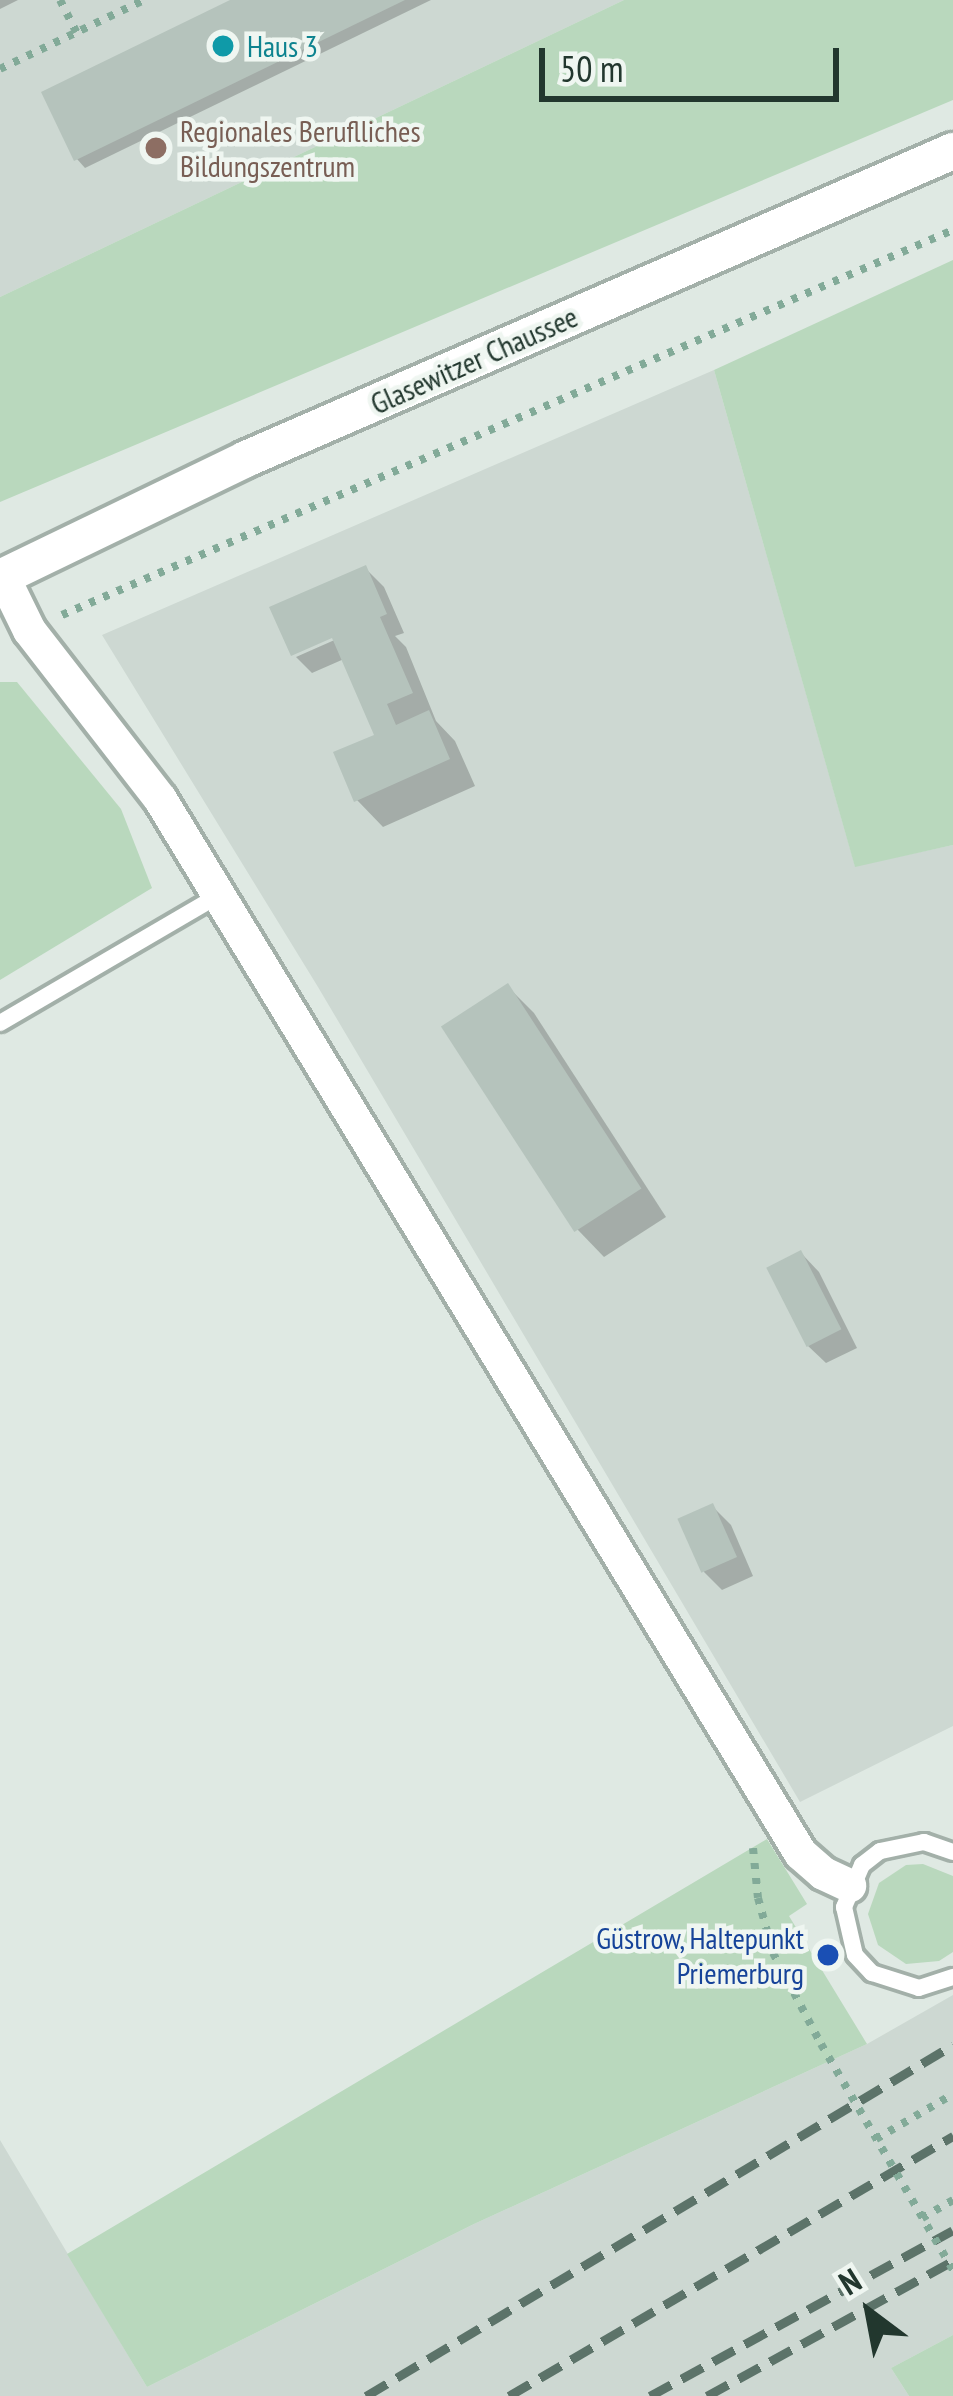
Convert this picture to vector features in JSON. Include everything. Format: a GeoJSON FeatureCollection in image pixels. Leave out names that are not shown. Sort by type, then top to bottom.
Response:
{"type":"FeatureCollection","features":[{"type":"Feature","properties":{"kind":"main road","name":"Glasewitzer Chaussee"},"geometry":{"type":"LineString","coordinates":[[1,577],[247,459],[953,152]]}},
{"type":"Feature","properties":{"kind":"street"},"geometry":{"type":"LineString","coordinates":[[1,577],[29,630],[160,799],[800,1853],[850,1885]]}},
{"type":"Feature","properties":{"kind":"lane"},"geometry":{"type":"LineString","coordinates":[[0,1023],[219,895]]}},
{"type":"Feature","properties":{"kind":"lane"},"geometry":{"type":"LineString","coordinates":[[953,1852],[924,1842],[901,1843],[862,1865],[850,1885],[845,1932],[855,1955],[872,1973],[919,1988],[953,1977]]}},
{"type":"Feature","properties":{"kind":"path"},"geometry":{"type":"LineString","coordinates":[[60,0],[76,32]]}},
{"type":"Feature","properties":{"kind":"path"},"geometry":{"type":"LineString","coordinates":[[0,69],[144,0]]}},
{"type":"Feature","properties":{"kind":"path"},"geometry":{"type":"LineString","coordinates":[[29,630],[953,230]]}},
{"type":"Feature","properties":{"kind":"path"},"geometry":{"type":"LineString","coordinates":[[752,1830],[758,1898],[772,1953],[953,2270]]}},
{"type":"Feature","properties":{"kind":"path"},"geometry":{"type":"LineString","coordinates":[[876,2139],[953,2094]]}},
{"type":"Feature","properties":{"kind":"path"},"geometry":{"type":"LineString","coordinates":[[922,2218],[948,2202]]}},
{"type":"Feature","properties":{"kind":"shaded area","name":"Regionales Beruflliches Bildungszentrum"},"geometry":{"type":"Polygon","coordinates":[[[0,0],[624,0],[0,297],[0,0]]]}},
{"type":"Feature","properties":{"kind":"shaded area"},"geometry":{"type":"Polygon","coordinates":[[[714,370],[855,866],[953,845],[953,1726],[800,1802],[318,987],[102,635],[714,370]]]}},
{"type":"Feature","properties":{"kind":"shaded area"},"geometry":{"type":"Polygon","coordinates":[[[953,1995],[953,2335],[891,2368],[909,2396],[0,2396],[0,2140],[147,2387],[474,2224],[867,2044],[953,1995]]]}},
{"type":"Feature","properties":{"kind":"green space"},"geometry":{"type":"Polygon","coordinates":[[[624,0],[953,0],[953,100],[0,502],[0,297],[624,0]]]}},
{"type":"Feature","properties":{"kind":"green space"},"geometry":{"type":"Polygon","coordinates":[[[953,260],[953,845],[855,867],[714,370],[953,260]]]}},
{"type":"Feature","properties":{"kind":"green space"},"geometry":{"type":"Polygon","coordinates":[[[0,682],[17,682],[121,809],[152,888],[0,980],[0,682]]]}},
{"type":"Feature","properties":{"kind":"green space"},"geometry":{"type":"Polygon","coordinates":[[[767,1839],[807,1904],[789,1916],[867,2044],[474,2224],[147,2387],[67,2254],[767,1839]]]}},
{"type":"Feature","properties":{"kind":"green space"},"geometry":{"type":"Polygon","coordinates":[[[923,1864],[953,1876],[953,1952],[939,1961],[906,1964],[878,1945],[868,1914],[879,1883],[906,1865],[923,1864]]]}},
{"type":"Feature","properties":{"kind":"green space"},"geometry":{"type":"Polygon","coordinates":[[[953,2335],[953,2396],[909,2396],[891,2368],[953,2335]]]}},
{"type":"Feature","properties":{"kind":"building","name":"Haus 3"},"geometry":{"type":"Polygon","coordinates":[[[230,0],[405,0],[74,161],[41,92],[230,0]]]}},
{"type":"Feature","properties":{"kind":"building"},"geometry":{"type":"Polygon","coordinates":[[[366,565],[387,614],[380,617],[413,693],[387,704],[396,725],[429,710],[450,759],[354,802],[333,752],[374,735],[332,638],[291,656],[269,607],[366,565]]]}},
{"type":"Feature","properties":{"kind":"building"},"geometry":{"type":"Polygon","coordinates":[[[508,983],[641,1188],[574,1232],[441,1027],[508,983]]]}},
{"type":"Feature","properties":{"kind":"building"},"geometry":{"type":"Polygon","coordinates":[[[801,1250],[841,1329],[807,1347],[766,1268],[801,1250]]]}},
{"type":"Feature","properties":{"kind":"building"},"geometry":{"type":"Polygon","coordinates":[[[713,1503],[737,1557],[701,1573],[677,1519],[713,1503]]]}},
{"type":"Feature","properties":{"kind":"railway"},"geometry":{"type":"LineString","coordinates":[[366,2396],[953,2045]]}},
{"type":"Feature","properties":{"kind":"railway"},"geometry":{"type":"LineString","coordinates":[[509,2396],[953,2136]]}},
{"type":"Feature","properties":{"kind":"railway"},"geometry":{"type":"LineString","coordinates":[[650,2396],[953,2230]]}},
{"type":"Feature","properties":{"kind":"railway"},"geometry":{"type":"LineString","coordinates":[[707,2396],[953,2261]]}},
{"type":"Feature","properties":{"kind":"place","name":"Haus 3"},"geometry":{"type":"Point","coordinates":[223,46]}},
{"type":"Feature","properties":{"kind":"place","name":"Regionales Beruflliches Bildungszentrum"},"geometry":{"type":"Point","coordinates":[156,148]}},
{"type":"Feature","properties":{"kind":"place","name":"Güstrow, Haltepunkt Priemerburg"},"geometry":{"type":"Point","coordinates":[828,1955]}}]}
